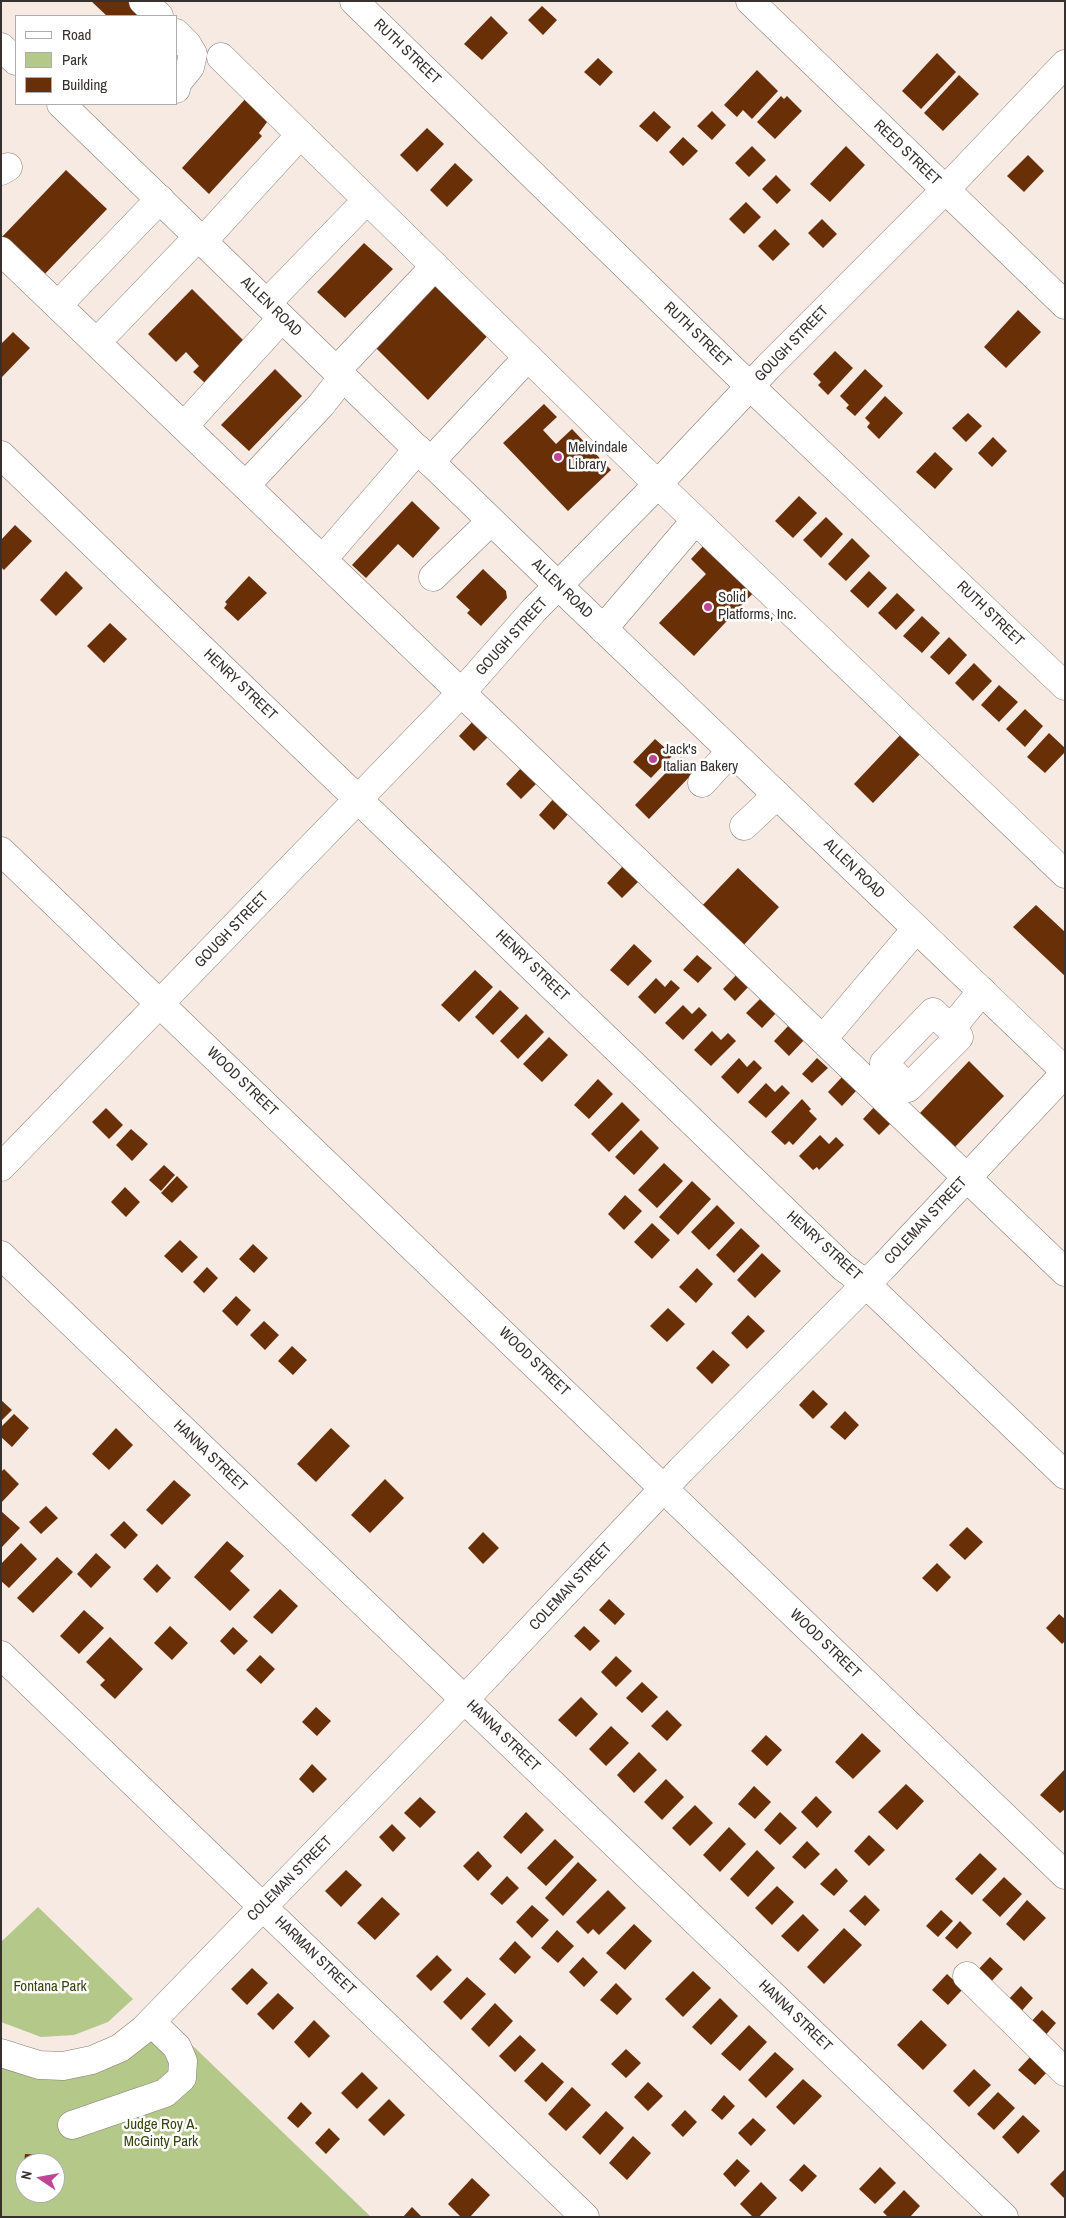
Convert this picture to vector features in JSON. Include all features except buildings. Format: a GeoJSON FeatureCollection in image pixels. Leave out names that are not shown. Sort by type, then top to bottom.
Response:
{"type":"FeatureCollection","features":[{"type":"Feature","properties":{"kind":"street"},"geometry":{"type":"LineString","coordinates":[[143,1],[158,15]]}},
{"type":"Feature","properties":{"kind":"street","name":"RUTH STREET"},"geometry":{"type":"LineString","coordinates":[[354,1],[751,387],[1065,686]]}},
{"type":"Feature","properties":{"kind":"street","name":"REED STREET"},"geometry":{"type":"LineString","coordinates":[[750,1],[1065,305]]}},
{"type":"Feature","properties":{"kind":"street"},"geometry":{"type":"LineString","coordinates":[[178,35],[193,54],[190,67],[178,83]]}},
{"type":"Feature","properties":{"kind":"street"},"geometry":{"type":"LineString","coordinates":[[1,47],[15,60]]}},
{"type":"Feature","properties":{"kind":"street"},"geometry":{"type":"LineString","coordinates":[[221,57],[658,484],[1065,874]]}},
{"type":"Feature","properties":{"kind":"street","name":"GOUGH STREET"},"geometry":{"type":"LineString","coordinates":[[1,1167],[136,1030],[159,1003],[177,988],[462,692],[534,610],[658,484],[768,367],[945,190],[1065,64]]}},
{"type":"Feature","properties":{"kind":"street","name":"ALLEN ROAD"},"geometry":{"type":"LineString","coordinates":[[62,105],[603,629],[1065,1072]]}},
{"type":"Feature","properties":{"kind":"street"},"geometry":{"type":"LineString","coordinates":[[97,342],[201,239],[300,135]]}},
{"type":"Feature","properties":{"kind":"street"},"geometry":{"type":"LineString","coordinates":[[58,306],[160,199]]}},
{"type":"Feature","properties":{"kind":"street"},"geometry":{"type":"LineString","coordinates":[[184,426],[274,310],[367,200]]}},
{"type":"Feature","properties":{"kind":"street"},"geometry":{"type":"LineString","coordinates":[[1,250],[1065,1272]]}},
{"type":"Feature","properties":{"kind":"street"},"geometry":{"type":"LineString","coordinates":[[246,485],[320,405],[340,374],[435,266]]}},
{"type":"Feature","properties":{"kind":"street"},"geometry":{"type":"LineString","coordinates":[[323,559],[424,455],[528,357]]}},
{"type":"Feature","properties":{"kind":"street","name":"HENRY STREET"},"geometry":{"type":"LineString","coordinates":[[1,455],[843,1267],[866,1284],[1065,1475]]}},
{"type":"Feature","properties":{"kind":"street"},"geometry":{"type":"LineString","coordinates":[[433,577],[491,521]]}},
{"type":"Feature","properties":{"kind":"street"},"geometry":{"type":"LineString","coordinates":[[603,629],[689,528]]}},
{"type":"Feature","properties":{"kind":"street"},"geometry":{"type":"LineString","coordinates":[[702,783],[731,751]]}},
{"type":"Feature","properties":{"kind":"street"},"geometry":{"type":"LineString","coordinates":[[744,826],[777,795]]}},
{"type":"Feature","properties":{"kind":"street","name":"WOOD STREET"},"geometry":{"type":"LineString","coordinates":[[1,852],[1065,1875]]}},
{"type":"Feature","properties":{"kind":"street"},"geometry":{"type":"LineString","coordinates":[[823,1039],[916,929]]}},
{"type":"Feature","properties":{"kind":"street"},"geometry":{"type":"LineString","coordinates":[[953,1031],[959,1019],[982,992]]}},
{"type":"Feature","properties":{"kind":"street","name":"COLEMAN STREET"},"geometry":{"type":"LineString","coordinates":[[1,2053],[39,2065],[56,2066],[92,2060],[120,2048],[151,2022],[247,1922],[264,1908],[664,1489],[866,1284],[1065,1072]]}},
{"type":"Feature","properties":{"kind":"street","name":"HANNA STREET"},"geometry":{"type":"LineString","coordinates":[[1,1255],[1004,2217]]}},
{"type":"Feature","properties":{"kind":"street","name":"HARMAN STREET"},"geometry":{"type":"LineString","coordinates":[[1,1655],[584,2217]]}},
{"type":"Feature","properties":{"kind":"street"},"geometry":{"type":"LineString","coordinates":[[967,1976],[1065,2072]]}},
{"type":"Feature","properties":{"kind":"street"},"geometry":{"type":"LineString","coordinates":[[72,2125],[165,2093],[182,2078],[183,2061],[177,2047],[151,2022]]}},
{"type":"Feature","properties":{"kind":"green space","name":"Fontana Park"},"geometry":{"type":"Polygon","coordinates":[[[38,1907],[133,1999],[108,2022],[74,2035],[41,2037],[1,2022],[1,1942],[38,1907]]]}},
{"type":"Feature","properties":{"kind":"green space","name":"Judge Roy A. McGinty Park"},"geometry":{"type":"Polygon","coordinates":[[[170,2024],[371,2217],[1,2217],[1,2067],[33,2078],[88,2076],[135,2053],[170,2024]]]}},
{"type":"Feature","properties":{"kind":"place","name":"Melvindale Library"},"geometry":{"type":"Point","coordinates":[558,457]}},
{"type":"Feature","properties":{"kind":"place","name":"Solid Platforms, Inc."},"geometry":{"type":"Point","coordinates":[708,607]}},
{"type":"Feature","properties":{"kind":"place","name":"Jack's Italian Bakery"},"geometry":{"type":"Point","coordinates":[653,759]}}]}
